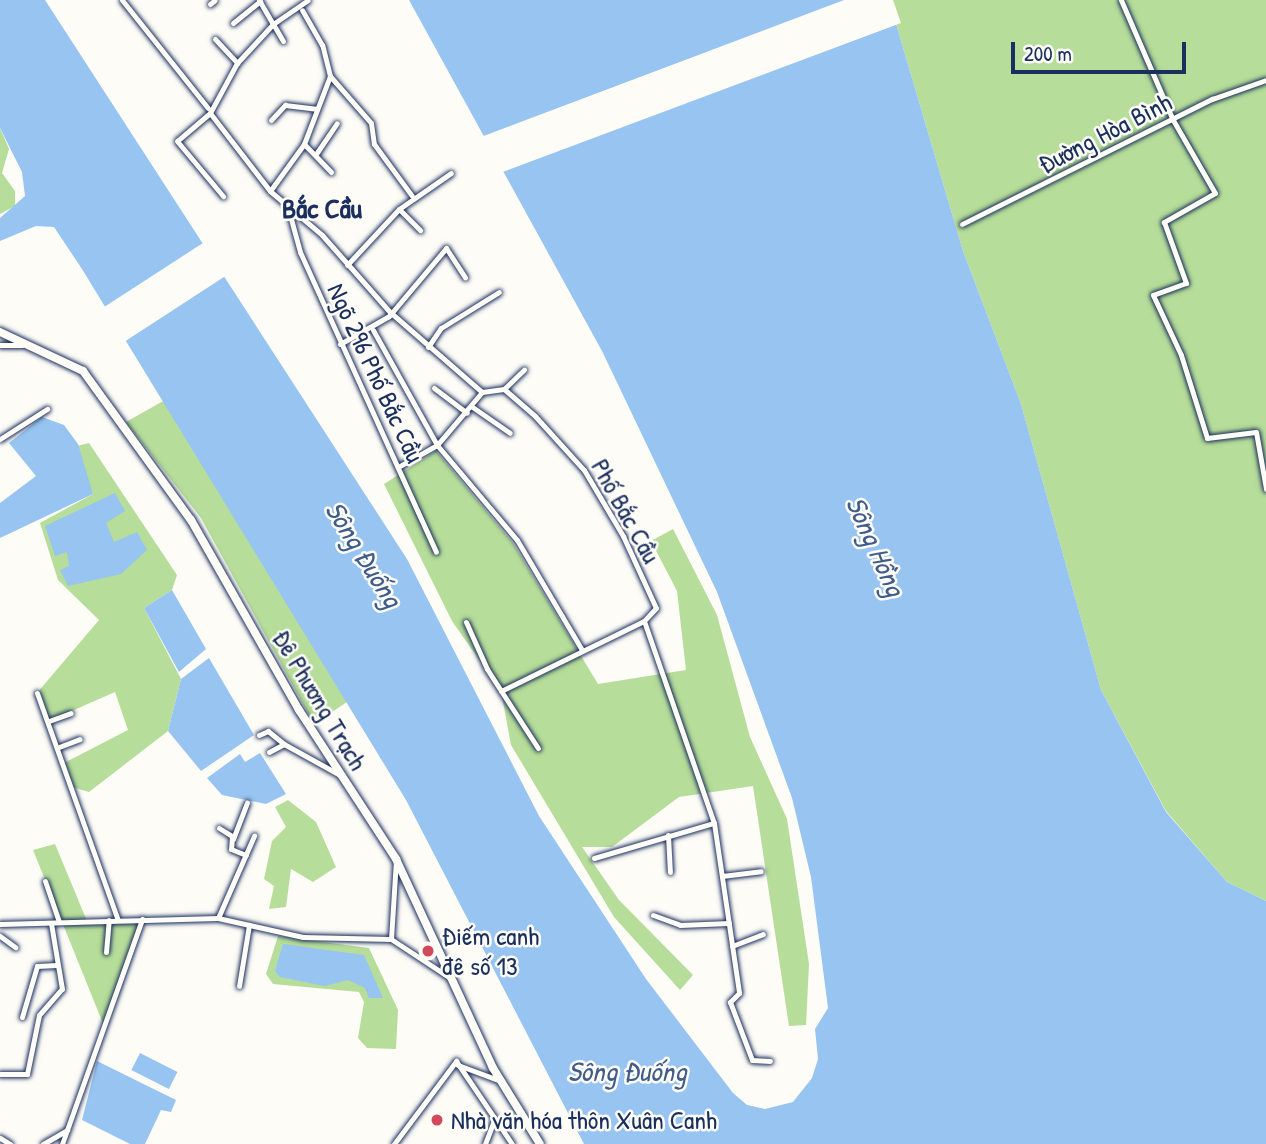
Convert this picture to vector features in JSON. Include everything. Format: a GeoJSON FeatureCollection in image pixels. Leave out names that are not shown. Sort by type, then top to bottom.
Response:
{"type":"FeatureCollection","features":[{"type":"Feature","properties":{"kind":"main road","name":"Đê Phương Trạch"},"geometry":{"type":"LineString","coordinates":[[0,332],[22,345],[83,371],[191,520],[340,775],[396,859],[501,1081],[540,1144]]}},
{"type":"Feature","properties":{"kind":"street"},"geometry":{"type":"LineString","coordinates":[[122,0],[270,191],[347,265],[390,312],[482,392]]}},
{"type":"Feature","properties":{"kind":"street"},"geometry":{"type":"LineString","coordinates":[[223,196],[177,141],[220,98],[237,63],[273,24],[302,10],[306,0]]}},
{"type":"Feature","properties":{"kind":"street"},"geometry":{"type":"LineString","coordinates":[[1121,0],[1173,120],[1215,193],[1164,222],[1186,284],[1153,295],[1181,355],[1207,438],[1256,432],[1266,489]]}},
{"type":"Feature","properties":{"kind":"street"},"geometry":{"type":"LineString","coordinates":[[233,23],[260,1],[283,41]]}},
{"type":"Feature","properties":{"kind":"street"},"geometry":{"type":"LineString","coordinates":[[302,10],[322,45],[330,76],[371,123],[374,144],[411,196]]}},
{"type":"Feature","properties":{"kind":"street"},"geometry":{"type":"LineString","coordinates":[[215,38],[237,63]]}},
{"type":"Feature","properties":{"kind":"street"},"geometry":{"type":"LineString","coordinates":[[270,191],[304,144],[330,76]]}},
{"type":"Feature","properties":{"kind":"street","name":"Đường Hòa Bình"},"geometry":{"type":"LineString","coordinates":[[962,225],[1173,120],[1266,80]]}},
{"type":"Feature","properties":{"kind":"street"},"geometry":{"type":"LineString","coordinates":[[271,120],[285,105],[316,110]]}},
{"type":"Feature","properties":{"kind":"street"},"geometry":{"type":"LineString","coordinates":[[316,155],[337,123]]}},
{"type":"Feature","properties":{"kind":"street"},"geometry":{"type":"LineString","coordinates":[[304,144],[331,172]]}},
{"type":"Feature","properties":{"kind":"street"},"geometry":{"type":"LineString","coordinates":[[347,265],[411,196],[451,173]]}},
{"type":"Feature","properties":{"kind":"street","name":"Ngõ 296 Phố Bắc Cầu"},"geometry":{"type":"LineString","coordinates":[[288,208],[340,344],[436,552]]}},
{"type":"Feature","properties":{"kind":"street"},"geometry":{"type":"LineString","coordinates":[[400,209],[420,230]]}},
{"type":"Feature","properties":{"kind":"street"},"geometry":{"type":"LineString","coordinates":[[340,344],[373,330],[446,248],[464,277]]}},
{"type":"Feature","properties":{"kind":"street"},"geometry":{"type":"LineString","coordinates":[[428,347],[444,325],[454,325],[499,292]]}},
{"type":"Feature","properties":{"kind":"street"},"geometry":{"type":"LineString","coordinates":[[373,330],[401,387],[438,445],[517,540],[582,650]]}},
{"type":"Feature","properties":{"kind":"street"},"geometry":{"type":"LineString","coordinates":[[0,345],[22,345]]}},
{"type":"Feature","properties":{"kind":"street"},"geometry":{"type":"LineString","coordinates":[[398,467],[438,445],[482,392],[504,388],[524,370]]}},
{"type":"Feature","properties":{"kind":"street"},"geometry":{"type":"LineString","coordinates":[[434,388],[467,413]]}},
{"type":"Feature","properties":{"kind":"street","name":"Phố Bắc Cầu"},"geometry":{"type":"LineString","coordinates":[[504,388],[570,452],[598,491],[656,608],[644,621],[714,823],[739,995],[730,1002],[744,1048],[756,1064],[770,1060]]}},
{"type":"Feature","properties":{"kind":"street"},"geometry":{"type":"LineString","coordinates":[[471,406],[510,433]]}},
{"type":"Feature","properties":{"kind":"street"},"geometry":{"type":"LineString","coordinates":[[0,439],[47,409]]}},
{"type":"Feature","properties":{"kind":"street"},"geometry":{"type":"LineString","coordinates":[[501,691],[644,621]]}},
{"type":"Feature","properties":{"kind":"street"},"geometry":{"type":"LineString","coordinates":[[466,622],[501,691],[538,748]]}},
{"type":"Feature","properties":{"kind":"street"},"geometry":{"type":"LineString","coordinates":[[37,693],[118,920]]}},
{"type":"Feature","properties":{"kind":"street"},"geometry":{"type":"LineString","coordinates":[[49,721],[71,713]]}},
{"type":"Feature","properties":{"kind":"street"},"geometry":{"type":"LineString","coordinates":[[259,735],[268,731],[284,744],[340,775]]}},
{"type":"Feature","properties":{"kind":"street"},"geometry":{"type":"LineString","coordinates":[[58,747],[80,739]]}},
{"type":"Feature","properties":{"kind":"street"},"geometry":{"type":"LineString","coordinates":[[269,752],[284,744]]}},
{"type":"Feature","properties":{"kind":"street"},"geometry":{"type":"LineString","coordinates":[[246,855],[231,849],[247,803]]}},
{"type":"Feature","properties":{"kind":"street"},"geometry":{"type":"LineString","coordinates":[[594,858],[714,823]]}},
{"type":"Feature","properties":{"kind":"street"},"geometry":{"type":"LineString","coordinates":[[219,828],[233,839]]}},
{"type":"Feature","properties":{"kind":"street"},"geometry":{"type":"LineString","coordinates":[[668,835],[670,872]]}},
{"type":"Feature","properties":{"kind":"street"},"geometry":{"type":"LineString","coordinates":[[218,918],[254,836]]}},
{"type":"Feature","properties":{"kind":"street"},"geometry":{"type":"LineString","coordinates":[[391,939],[396,859]]}},
{"type":"Feature","properties":{"kind":"street"},"geometry":{"type":"LineString","coordinates":[[722,876],[761,871]]}},
{"type":"Feature","properties":{"kind":"street"},"geometry":{"type":"LineString","coordinates":[[45,881],[59,922]]}},
{"type":"Feature","properties":{"kind":"street"},"geometry":{"type":"LineString","coordinates":[[653,915],[680,925],[729,923]]}},
{"type":"Feature","properties":{"kind":"street"},"geometry":{"type":"LineString","coordinates":[[0,925],[218,918],[303,937],[391,939],[454,980]]}},
{"type":"Feature","properties":{"kind":"street"},"geometry":{"type":"LineString","coordinates":[[62,1144],[142,919]]}},
{"type":"Feature","properties":{"kind":"street"},"geometry":{"type":"LineString","coordinates":[[106,952],[109,920]]}},
{"type":"Feature","properties":{"kind":"street"},"geometry":{"type":"LineString","coordinates":[[0,1074],[18,1077],[30,1070],[39,1015],[62,989],[51,923]]}},
{"type":"Feature","properties":{"kind":"street"},"geometry":{"type":"LineString","coordinates":[[239,986],[249,925]]}},
{"type":"Feature","properties":{"kind":"street"},"geometry":{"type":"LineString","coordinates":[[732,946],[763,934]]}},
{"type":"Feature","properties":{"kind":"street"},"geometry":{"type":"LineString","coordinates":[[0,936],[15,947]]}},
{"type":"Feature","properties":{"kind":"street"},"geometry":{"type":"LineString","coordinates":[[22,1017],[37,966],[57,965]]}},
{"type":"Feature","properties":{"kind":"street"},"geometry":{"type":"LineString","coordinates":[[458,1065],[501,1081]]}},
{"type":"Feature","properties":{"kind":"street"},"geometry":{"type":"LineString","coordinates":[[458,1065],[512,1144]]}},
{"type":"Feature","properties":{"kind":"street"},"geometry":{"type":"LineString","coordinates":[[394,1144],[458,1065]]}},
{"type":"Feature","properties":{"kind":"street"},"geometry":{"type":"LineString","coordinates":[[485,1144],[494,1120]]}},
{"type":"Feature","properties":{"kind":"street"},"geometry":{"type":"LineString","coordinates":[[43,1144],[67,1130]]}},
{"type":"Feature","properties":{"kind":"street"},"geometry":{"type":"LineString","coordinates":[[0,1138],[10,1144]]}},
{"type":"Feature","properties":{"kind":"green space"},"geometry":{"type":"Polygon","coordinates":[[[889,0],[1266,0],[1266,901],[1227,882],[1166,811],[1101,690],[1021,404],[963,251],[889,0]]]}},
{"type":"Feature","properties":{"kind":"green space"},"geometry":{"type":"Polygon","coordinates":[[[0,128],[9,149],[2,173],[15,191],[15,206],[0,214],[0,128]]]}},
{"type":"Feature","properties":{"kind":"green space"},"geometry":{"type":"Polygon","coordinates":[[[165,400],[347,702],[314,724],[201,518],[126,422],[165,400]]]}},
{"type":"Feature","properties":{"kind":"green space"},"geometry":{"type":"Polygon","coordinates":[[[89,443],[177,575],[172,590],[144,608],[181,679],[168,731],[89,792],[72,787],[64,763],[128,730],[115,692],[49,721],[37,693],[99,620],[58,580],[40,523],[93,494],[73,447],[89,443]]]}},
{"type":"Feature","properties":{"kind":"green space"},"geometry":{"type":"Polygon","coordinates":[[[436,451],[513,543],[598,684],[686,670],[677,591],[651,541],[673,529],[717,615],[750,737],[787,819],[809,964],[806,1025],[789,1026],[753,786],[679,797],[612,847],[582,847],[619,900],[693,975],[680,990],[614,917],[511,745],[501,691],[452,621],[384,484],[436,451]]]}},
{"type":"Feature","properties":{"kind":"green space"},"geometry":{"type":"Polygon","coordinates":[[[288,800],[316,822],[336,867],[313,882],[291,869],[286,907],[269,909],[274,886],[264,879],[272,841],[286,827],[275,807],[288,800]]]}},
{"type":"Feature","properties":{"kind":"green space"},"geometry":{"type":"Polygon","coordinates":[[[55,844],[87,921],[142,919],[104,1026],[33,850],[55,844]]]}},
{"type":"Feature","properties":{"kind":"green space"},"geometry":{"type":"Polygon","coordinates":[[[278,936],[369,948],[398,1010],[396,1049],[367,1048],[358,1038],[364,1002],[359,992],[273,984],[266,974],[278,936]]]}},
{"type":"Feature","properties":{"kind":"water"},"geometry":{"type":"Polygon","coordinates":[[[0,0],[45,0],[407,559],[539,816],[646,979],[733,1093],[747,1105],[765,1109],[793,1102],[812,1078],[818,1059],[815,1029],[828,1008],[811,877],[792,798],[717,592],[602,351],[409,0],[889,0],[963,251],[1021,404],[1101,690],[1166,812],[1227,882],[1266,901],[1266,1144],[584,1144],[406,800],[82,269],[54,227],[36,226],[0,241],[0,218],[25,196],[22,172],[0,128],[0,0]]]}},
{"type":"Feature","properties":{"kind":"water"},"geometry":{"type":"Polygon","coordinates":[[[42,417],[64,425],[78,444],[93,494],[0,538],[0,503],[36,476],[9,443],[42,417]]]}},
{"type":"Feature","properties":{"kind":"water"},"geometry":{"type":"Polygon","coordinates":[[[115,493],[125,511],[106,523],[114,542],[137,532],[147,550],[121,574],[68,586],[60,570],[69,566],[67,552],[55,556],[45,526],[115,493]]]}},
{"type":"Feature","properties":{"kind":"water"},"geometry":{"type":"Polygon","coordinates":[[[172,590],[206,649],[179,672],[144,608],[172,590]]]}},
{"type":"Feature","properties":{"kind":"water"},"geometry":{"type":"Polygon","coordinates":[[[209,658],[254,735],[201,771],[168,731],[181,679],[209,658]]]}},
{"type":"Feature","properties":{"kind":"water"},"geometry":{"type":"Polygon","coordinates":[[[260,753],[286,794],[266,804],[222,795],[207,778],[240,754],[245,762],[260,753]]]}},
{"type":"Feature","properties":{"kind":"water"},"geometry":{"type":"Polygon","coordinates":[[[283,944],[364,955],[383,998],[369,998],[365,988],[348,980],[325,986],[280,977],[275,971],[283,944]]]}},
{"type":"Feature","properties":{"kind":"water"},"geometry":{"type":"Polygon","coordinates":[[[140,1053],[177,1072],[169,1089],[131,1070],[140,1053]]]}},
{"type":"Feature","properties":{"kind":"water"},"geometry":{"type":"Polygon","coordinates":[[[97,1061],[176,1100],[171,1112],[161,1110],[145,1144],[130,1144],[82,1120],[97,1061]]]}},
{"type":"Feature","properties":{"kind":"pier"},"geometry":{"type":"Polygon","coordinates":[[[844,0],[893,0],[901,23],[500,173],[481,137],[844,0]]]}},
{"type":"Feature","properties":{"kind":"pier"},"geometry":{"type":"Polygon","coordinates":[[[206,241],[228,275],[122,343],[100,310],[206,241]]]}},
{"type":"Feature","properties":{"kind":"place","name":"Điếm canh đê số 13"},"geometry":{"type":"Point","coordinates":[428,951]}},
{"type":"Feature","properties":{"kind":"place","name":"Nhà văn hóa thôn Xuân Canh"},"geometry":{"type":"Point","coordinates":[437,1120]}},
{"type":"Feature","properties":{"kind":"district","name":"Bắc Cầu"},"geometry":{"type":"Point","coordinates":[322,208]}},
{"type":"Feature","properties":{"kind":"water label","name":"Sông Hồng"},"geometry":{"type":"Point","coordinates":[876,546]}},
{"type":"Feature","properties":{"kind":"water label","name":"Sông Đuống"},"geometry":{"type":"Point","coordinates":[364,554]}},
{"type":"Feature","properties":{"kind":"water label","name":"Sông Đuống"},"geometry":{"type":"Point","coordinates":[627,1071]}}]}
